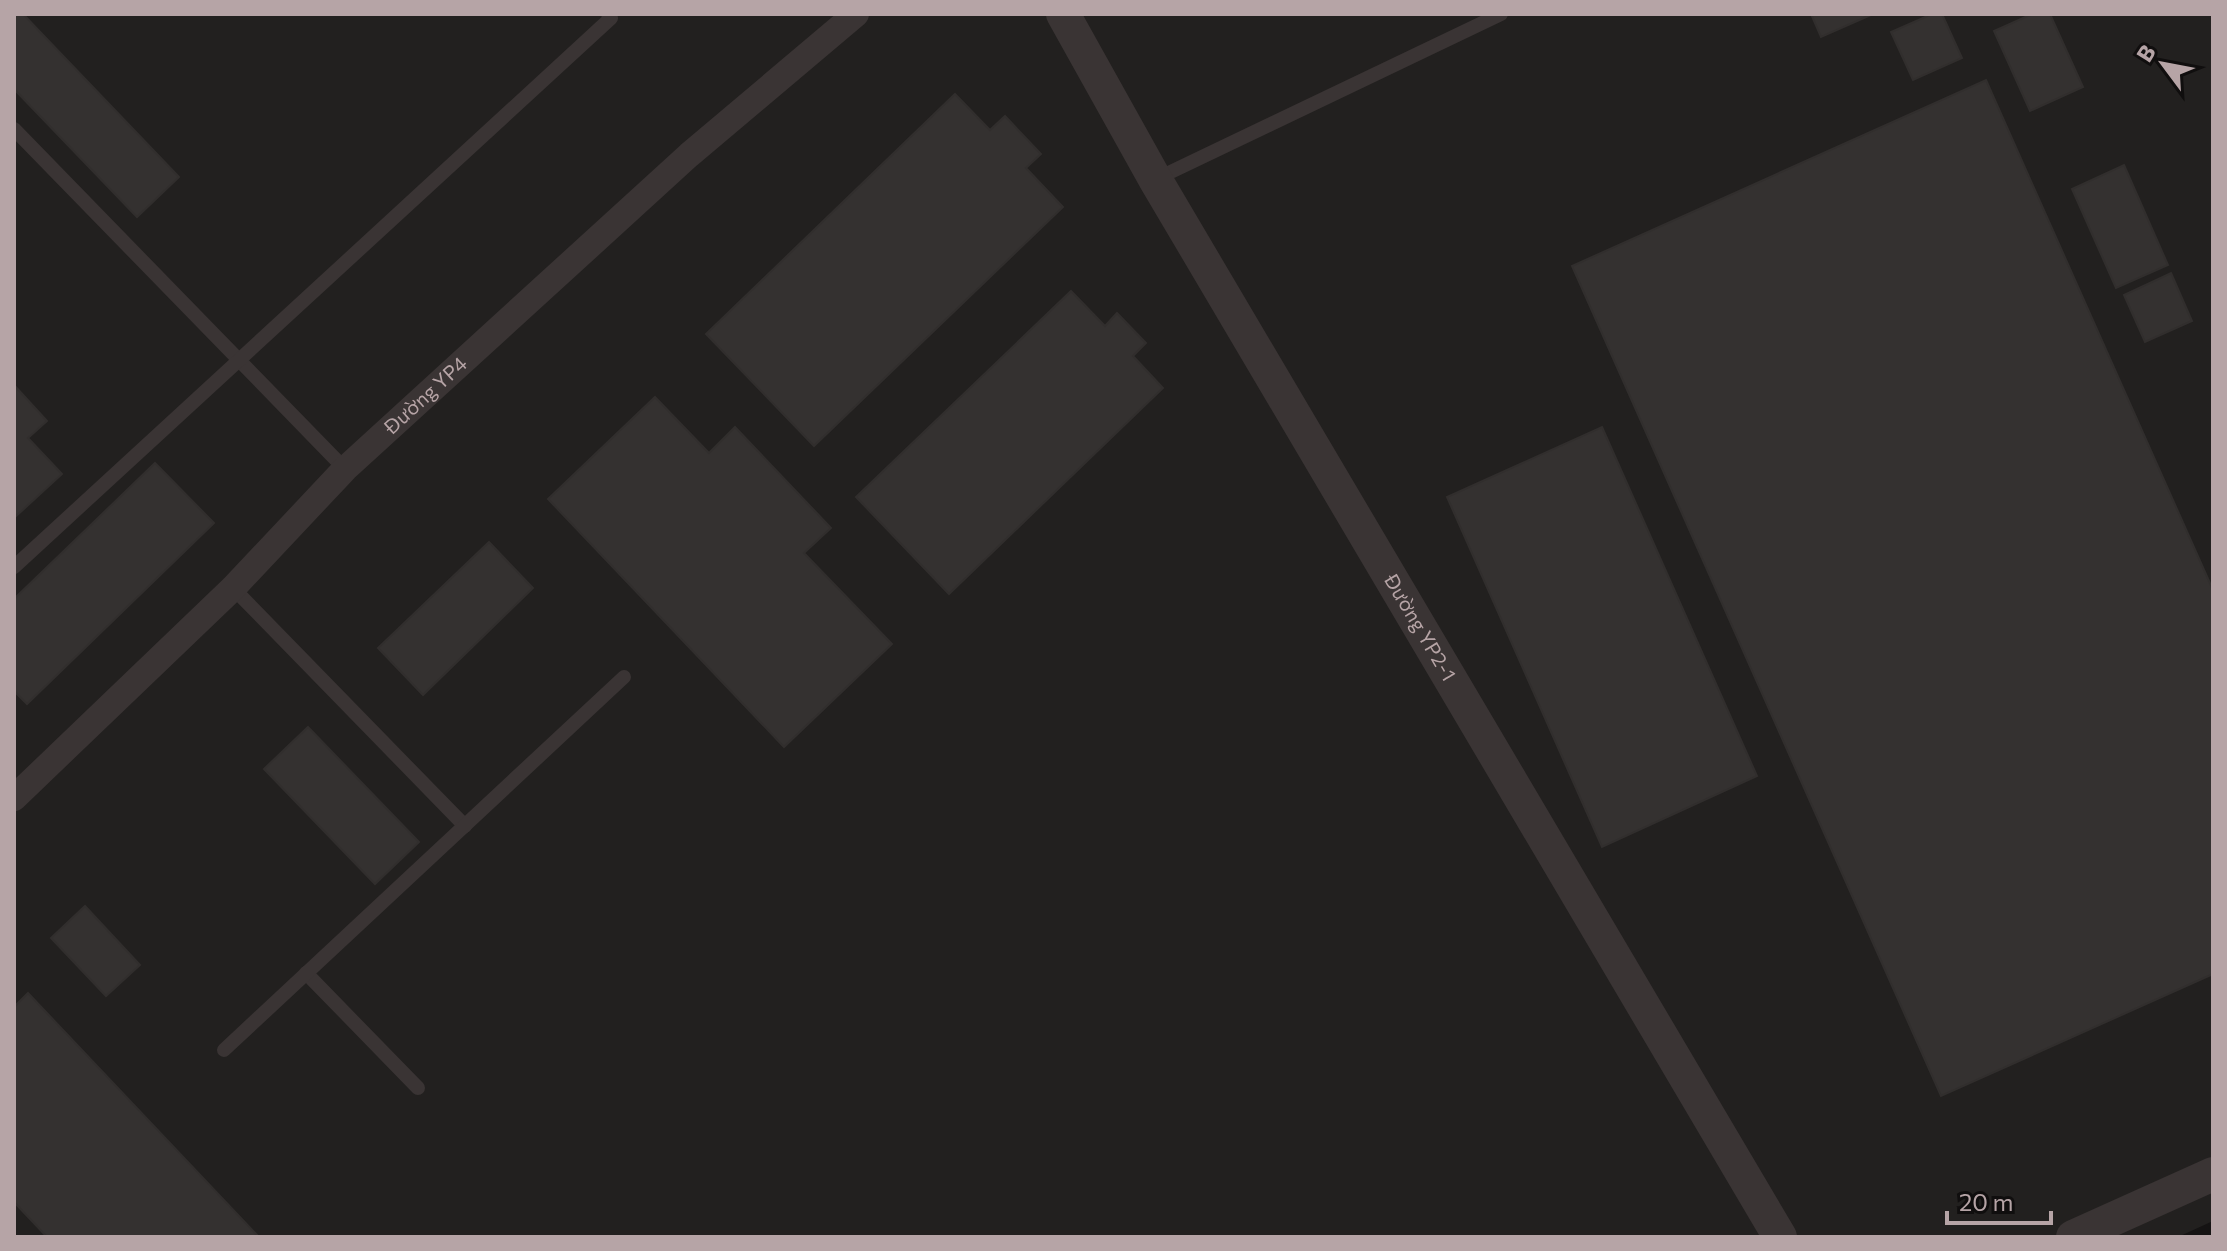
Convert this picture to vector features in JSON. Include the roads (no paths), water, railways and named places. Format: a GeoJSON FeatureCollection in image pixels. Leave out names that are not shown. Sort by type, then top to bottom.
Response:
{"type":"FeatureCollection","features":[{"type":"Feature","properties":{"kind":"street","name":"Đường YP4"},"geometry":{"type":"LineString","coordinates":[[14,798],[233,588],[345,469],[689,155],[856,14]]}},
{"type":"Feature","properties":{"kind":"street","name":"Đường YP2-1"},"geometry":{"type":"LineString","coordinates":[[1063,14],[1155,179],[1780,1237]]}},
{"type":"Feature","properties":{"kind":"street"},"geometry":{"type":"LineString","coordinates":[[2073,1237],[2213,1174]]}},
{"type":"Feature","properties":{"kind":"lane"},"geometry":{"type":"LineString","coordinates":[[14,567],[611,18],[608,14]]}},
{"type":"Feature","properties":{"kind":"lane"},"geometry":{"type":"LineString","coordinates":[[1155,179],[1501,14]]}},
{"type":"Feature","properties":{"kind":"lane"},"geometry":{"type":"LineString","coordinates":[[14,129],[345,469]]}},
{"type":"Feature","properties":{"kind":"lane"},"geometry":{"type":"LineString","coordinates":[[233,588],[465,826]]}},
{"type":"Feature","properties":{"kind":"lane"},"geometry":{"type":"LineString","coordinates":[[224,1050],[624,677]]}},
{"type":"Feature","properties":{"kind":"lane"},"geometry":{"type":"LineString","coordinates":[[306,973],[418,1088]]}}]}
